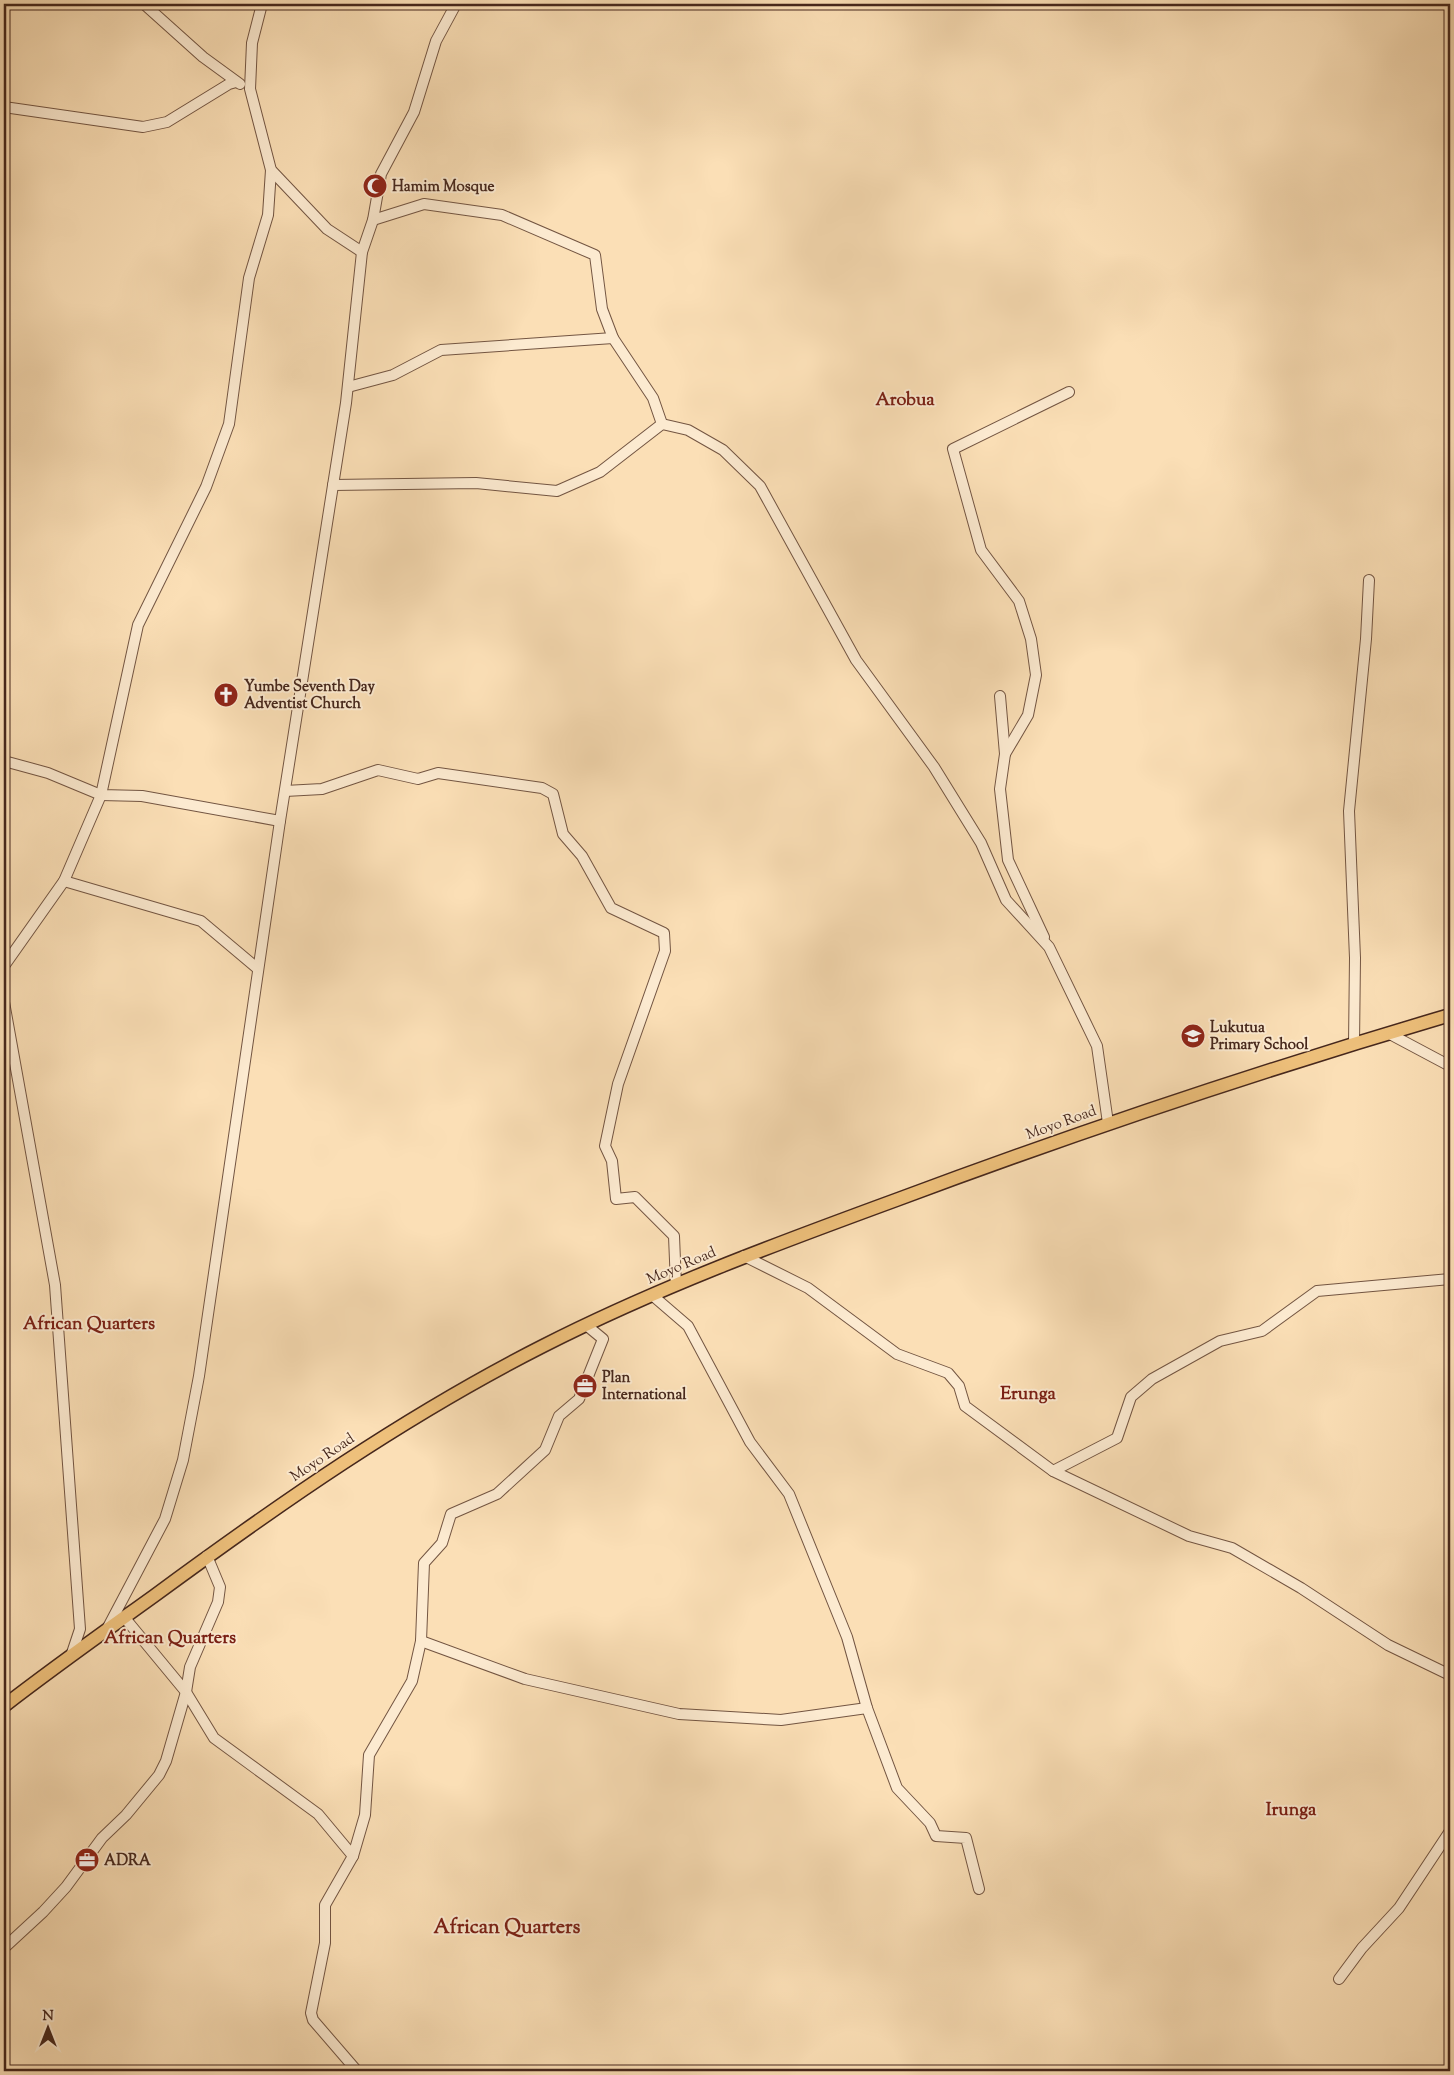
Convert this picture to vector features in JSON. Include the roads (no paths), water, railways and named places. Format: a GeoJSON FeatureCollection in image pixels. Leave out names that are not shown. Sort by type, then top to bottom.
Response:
{"type":"FeatureCollection","features":[{"type":"Feature","properties":{"kind":"main road","name":"Moyo Road"},"geometry":{"type":"LineString","coordinates":[[4,1706],[207,1556],[393,1429],[474,1383],[586,1325],[744,1256],[1108,1123],[1450,1014]]}},
{"type":"Feature","properties":{"kind":"street"},"geometry":{"type":"LineString","coordinates":[[144,4],[203,57],[236,82],[250,89]]}},
{"type":"Feature","properties":{"kind":"street"},"geometry":{"type":"LineString","coordinates":[[4,966],[64,881],[101,795],[138,625],[206,487],[229,424],[249,278],[268,215],[271,170],[250,89],[252,44],[262,4]]}},
{"type":"Feature","properties":{"kind":"street"},"geometry":{"type":"LineString","coordinates":[[107,1630],[165,1519],[183,1460],[199,1376],[280,821],[348,386],[362,252],[373,220],[381,174],[414,112],[436,41],[456,4]]}},
{"type":"Feature","properties":{"kind":"street"},"geometry":{"type":"LineString","coordinates":[[4,107],[143,127],[167,122],[229,84],[236,82]]}},
{"type":"Feature","properties":{"kind":"street"},"geometry":{"type":"LineString","coordinates":[[271,170],[327,229],[362,252]]}},
{"type":"Feature","properties":{"kind":"street"},"geometry":{"type":"LineString","coordinates":[[373,220],[424,204],[502,215],[595,255],[602,309],[613,338],[653,398],[662,424]]}},
{"type":"Feature","properties":{"kind":"street"},"geometry":{"type":"LineString","coordinates":[[348,386],[392,375],[441,350],[613,338]]}},
{"type":"Feature","properties":{"kind":"street"},"geometry":{"type":"LineString","coordinates":[[1005,754],[1028,715],[1036,675],[1032,639],[1019,601],[981,550],[953,449],[1069,392]]}},
{"type":"Feature","properties":{"kind":"street"},"geometry":{"type":"LineString","coordinates":[[333,485],[476,483],[557,491],[600,472],[662,424]]}},
{"type":"Feature","properties":{"kind":"street"},"geometry":{"type":"LineString","coordinates":[[662,424],[688,430],[724,450],[760,486],[856,660],[944,784],[981,843],[1006,900],[1049,947]]}},
{"type":"Feature","properties":{"kind":"street"},"geometry":{"type":"LineString","coordinates":[[1354,1044],[1355,958],[1348,829],[1366,639],[1369,580]]}},
{"type":"Feature","properties":{"kind":"street"},"geometry":{"type":"LineString","coordinates":[[1000,696],[1005,754],[1000,789],[1008,860],[1097,1046],[1108,1123]]}},
{"type":"Feature","properties":{"kind":"street"},"geometry":{"type":"LineString","coordinates":[[4,762],[48,773],[101,795],[142,796],[280,821]]}},
{"type":"Feature","properties":{"kind":"street"},"geometry":{"type":"LineString","coordinates":[[285,791],[322,789],[378,770],[418,779],[438,772],[542,788],[552,794],[563,834],[582,856],[611,908],[664,933],[665,951],[618,1084],[604,1146],[612,1161],[616,1199],[635,1197],[674,1236],[676,1285]]}},
{"type":"Feature","properties":{"kind":"street"},"geometry":{"type":"LineString","coordinates":[[64,881],[201,921],[226,940],[258,969]]}},
{"type":"Feature","properties":{"kind":"street"},"geometry":{"type":"LineString","coordinates":[[4,1002],[54,1285],[80,1630],[72,1654]]}},
{"type":"Feature","properties":{"kind":"street"},"geometry":{"type":"LineString","coordinates":[[1388,1033],[1450,1066]]}},
{"type":"Feature","properties":{"kind":"street"},"geometry":{"type":"LineString","coordinates":[[744,1256],[808,1288],[897,1354],[948,1373],[960,1386],[965,1406],[1053,1471],[1189,1536],[1232,1548],[1301,1588],[1388,1645],[1450,1675]]}},
{"type":"Feature","properties":{"kind":"street"},"geometry":{"type":"LineString","coordinates":[[1053,1471],[1117,1438],[1131,1397],[1152,1379],[1220,1341],[1262,1331],[1317,1291],[1450,1279]]}},
{"type":"Feature","properties":{"kind":"street"},"geometry":{"type":"LineString","coordinates":[[652,1295],[688,1326],[750,1442],[789,1494],[847,1638],[867,1708],[897,1788],[930,1823],[936,1836],[966,1838],[979,1889]]}},
{"type":"Feature","properties":{"kind":"street"},"geometry":{"type":"LineString","coordinates":[[357,2071],[313,2020],[311,2013],[325,1943],[325,1905],[353,1856],[365,1815],[369,1755],[412,1681],[421,1641],[424,1563],[442,1543],[451,1514],[497,1494],[545,1450],[559,1416],[579,1399],[603,1339],[586,1325]]}},
{"type":"Feature","properties":{"kind":"street"},"geometry":{"type":"LineString","coordinates":[[4,1948],[43,1912],[66,1887],[102,1838],[126,1815],[159,1775],[166,1761],[186,1692],[190,1667],[218,1602],[220,1587],[207,1556]]}},
{"type":"Feature","properties":{"kind":"street"},"geometry":{"type":"LineString","coordinates":[[124,1618],[186,1692],[214,1738],[318,1814],[353,1856]]}},
{"type":"Feature","properties":{"kind":"street"},"geometry":{"type":"LineString","coordinates":[[421,1641],[524,1679],[678,1714],[781,1720],[867,1708]]}},
{"type":"Feature","properties":{"kind":"street"},"geometry":{"type":"LineString","coordinates":[[1339,1979],[1362,1948],[1399,1908],[1436,1855],[1450,1831]]}},
{"type":"Feature","properties":{"kind":"place","name":"Hamim Mosque"},"geometry":{"type":"Point","coordinates":[375,186]}},
{"type":"Feature","properties":{"kind":"place","name":"Yumbe Seventh Day Adventist Church"},"geometry":{"type":"Point","coordinates":[226,695]}},
{"type":"Feature","properties":{"kind":"place","name":"Lukutua Primary School"},"geometry":{"type":"Point","coordinates":[1193,1036]}},
{"type":"Feature","properties":{"kind":"place","name":"Plan International"},"geometry":{"type":"Point","coordinates":[585,1386]}},
{"type":"Feature","properties":{"kind":"place","name":"ADRA"},"geometry":{"type":"Point","coordinates":[87,1860]}},
{"type":"Feature","properties":{"kind":"district","name":"Arobua"},"geometry":{"type":"Point","coordinates":[905,399]}},
{"type":"Feature","properties":{"kind":"district","name":"African Quarters"},"geometry":{"type":"Point","coordinates":[89,1323]}},
{"type":"Feature","properties":{"kind":"district","name":"Erunga"},"geometry":{"type":"Point","coordinates":[1028,1393]}},
{"type":"Feature","properties":{"kind":"district","name":"African Quarters"},"geometry":{"type":"Point","coordinates":[170,1637]}},
{"type":"Feature","properties":{"kind":"district","name":"Irunga"},"geometry":{"type":"Point","coordinates":[1291,1809]}},
{"type":"Feature","properties":{"kind":"district","name":"African Quarters"},"geometry":{"type":"Point","coordinates":[507,1926]}}]}
